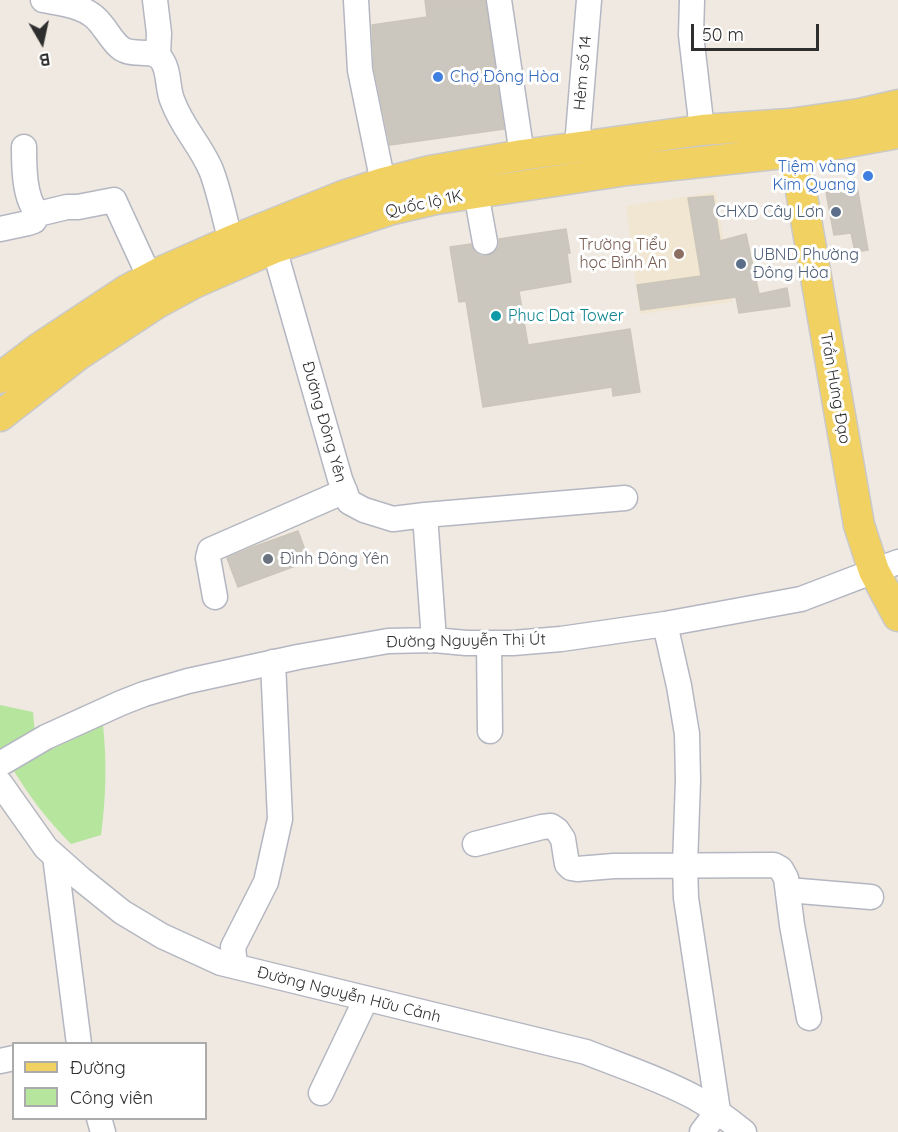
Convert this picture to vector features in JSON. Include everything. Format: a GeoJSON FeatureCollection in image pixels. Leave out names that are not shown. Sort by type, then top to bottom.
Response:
{"type":"FeatureCollection","features":[{"type":"Feature","properties":{"kind":"main road","name":"Quốc lộ 1K"},"geometry":{"type":"LineString","coordinates":[[3,368],[38,349],[127,290],[150,278],[231,241],[342,196],[436,199],[627,170],[791,138],[859,114],[898,105]]}},
{"type":"Feature","properties":{"kind":"main road","name":"Quốc lộ 1K"},"geometry":{"type":"LineString","coordinates":[[0,416],[78,355],[157,303],[386,196],[430,171],[522,154],[702,130],[791,138],[898,133]]}},
{"type":"Feature","properties":{"kind":"main road","name":"Trần Hưng Đạo"},"geometry":{"type":"LineString","coordinates":[[791,138],[859,525],[886,567],[898,616]]}},
{"type":"Feature","properties":{"kind":"street"},"geometry":{"type":"LineString","coordinates":[[43,0],[87,11],[100,21],[122,49],[158,55]]}},
{"type":"Feature","properties":{"kind":"street"},"geometry":{"type":"LineString","coordinates":[[154,0],[159,33],[158,55],[164,63],[168,90],[176,109],[211,170],[231,241]]}},
{"type":"Feature","properties":{"kind":"street"},"geometry":{"type":"LineString","coordinates":[[356,0],[360,70],[386,196]]}},
{"type":"Feature","properties":{"kind":"street"},"geometry":{"type":"LineString","coordinates":[[499,0],[522,154]]}},
{"type":"Feature","properties":{"kind":"street","name":"Hẻm số 14"},"geometry":{"type":"LineString","coordinates":[[577,146],[589,0]]}},
{"type":"Feature","properties":{"kind":"street"},"geometry":{"type":"LineString","coordinates":[[692,0],[691,35],[702,130]]}},
{"type":"Feature","properties":{"kind":"street"},"geometry":{"type":"LineString","coordinates":[[24,147],[31,204],[38,214]]}},
{"type":"Feature","properties":{"kind":"street"},"geometry":{"type":"LineString","coordinates":[[476,193],[485,242]]}},
{"type":"Feature","properties":{"kind":"street"},"geometry":{"type":"LineString","coordinates":[[0,229],[28,223],[38,214],[114,200],[150,278]]}},
{"type":"Feature","properties":{"kind":"street","name":"Đường Đông Yên"},"geometry":{"type":"LineString","coordinates":[[274,248],[340,479],[349,502],[364,510],[393,519],[625,498]]}},
{"type":"Feature","properties":{"kind":"street"},"geometry":{"type":"LineString","coordinates":[[215,597],[207,558],[210,550],[345,491]]}},
{"type":"Feature","properties":{"kind":"street"},"geometry":{"type":"LineString","coordinates":[[425,515],[434,639]]}},
{"type":"Feature","properties":{"kind":"street","name":"Đường Nguyễn Thị Út"},"geometry":{"type":"LineString","coordinates":[[0,764],[46,737],[121,702],[188,681],[273,662],[388,641],[434,639],[489,644],[561,639],[665,624],[801,599],[886,567]]}},
{"type":"Feature","properties":{"kind":"street"},"geometry":{"type":"LineString","coordinates":[[665,624],[687,734],[688,791],[685,865],[687,898],[718,1112],[702,1132]]}},
{"type":"Feature","properties":{"kind":"street"},"geometry":{"type":"LineString","coordinates":[[489,644],[490,731]]}},
{"type":"Feature","properties":{"kind":"street"},"geometry":{"type":"LineString","coordinates":[[235,966],[233,947],[266,882],[280,819],[273,662]]}},
{"type":"Feature","properties":{"kind":"street","name":"Đường Nguyễn Hữu Cảnh"},"geometry":{"type":"LineString","coordinates":[[0,783],[46,848],[122,912],[162,936],[221,963],[586,1052],[693,1096],[744,1132]]}},
{"type":"Feature","properties":{"kind":"street"},"geometry":{"type":"LineString","coordinates":[[475,844],[542,826],[551,826],[563,838],[567,864],[571,868],[774,865],[781,869],[786,878],[809,1018]]}},
{"type":"Feature","properties":{"kind":"street"},"geometry":{"type":"LineString","coordinates":[[55,856],[79,1042]]}},
{"type":"Feature","properties":{"kind":"street"},"geometry":{"type":"LineString","coordinates":[[788,890],[872,897]]}},
{"type":"Feature","properties":{"kind":"street"},"geometry":{"type":"LineString","coordinates":[[321,1093],[366,999]]}},
{"type":"Feature","properties":{"kind":"shaded area","name":"Trường Tiểu học Bình An"},"geometry":{"type":"Polygon","coordinates":[[[716,192],[733,302],[640,314],[626,206],[716,192]]]}},
{"type":"Feature","properties":{"kind":"green space"},"geometry":{"type":"Polygon","coordinates":[[[0,705],[33,712],[35,734],[0,752],[0,705]]]}},
{"type":"Feature","properties":{"kind":"green space"},"geometry":{"type":"Polygon","coordinates":[[[103,725],[105,780],[101,835],[71,844],[39,808],[12,768],[103,725]]]}},
{"type":"Feature","properties":{"kind":"building","name":"Chợ Đông Hòa"},"geometry":{"type":"Polygon","coordinates":[[[425,0],[485,0],[504,129],[390,145],[374,68],[372,25],[427,17],[425,0]]]}},
{"type":"Feature","properties":{"kind":"building"},"geometry":{"type":"Polygon","coordinates":[[[857,186],[868,250],[855,252],[851,233],[834,235],[826,192],[857,186]]]}},
{"type":"Feature","properties":{"kind":"building"},"geometry":{"type":"Polygon","coordinates":[[[713,196],[720,241],[746,234],[759,294],[787,288],[790,306],[739,313],[736,297],[641,310],[637,285],[701,276],[688,198],[713,196]]]}},
{"type":"Feature","properties":{"kind":"building","name":"Phuc Dat Tower"},"geometry":{"type":"Polygon","coordinates":[[[566,229],[571,282],[519,291],[528,345],[630,329],[640,392],[613,396],[612,387],[483,407],[466,301],[459,302],[450,247],[471,244],[475,252],[481,256],[487,256],[495,252],[499,246],[499,239],[566,229]]]}},
{"type":"Feature","properties":{"kind":"building","name":"Đình Đông Yên"},"geometry":{"type":"Polygon","coordinates":[[[298,531],[309,561],[238,587],[227,558],[298,531]]]}},
{"type":"Feature","properties":{"kind":"place","name":"Chợ Đông Hòa"},"geometry":{"type":"Point","coordinates":[438,77]}},
{"type":"Feature","properties":{"kind":"place","name":"Tiệm vàng Kim Quang"},"geometry":{"type":"Point","coordinates":[868,176]}},
{"type":"Feature","properties":{"kind":"place","name":"CHXD Cây Lơn"},"geometry":{"type":"Point","coordinates":[836,212]}},
{"type":"Feature","properties":{"kind":"place","name":"Trường Tiểu học Bình An"},"geometry":{"type":"Point","coordinates":[679,254]}},
{"type":"Feature","properties":{"kind":"place","name":"UBND Phường Đông Hòa"},"geometry":{"type":"Point","coordinates":[741,264]}},
{"type":"Feature","properties":{"kind":"place","name":"Phuc Dat Tower"},"geometry":{"type":"Point","coordinates":[496,316]}},
{"type":"Feature","properties":{"kind":"place","name":"Đình Đông Yên"},"geometry":{"type":"Point","coordinates":[268,559]}}]}
